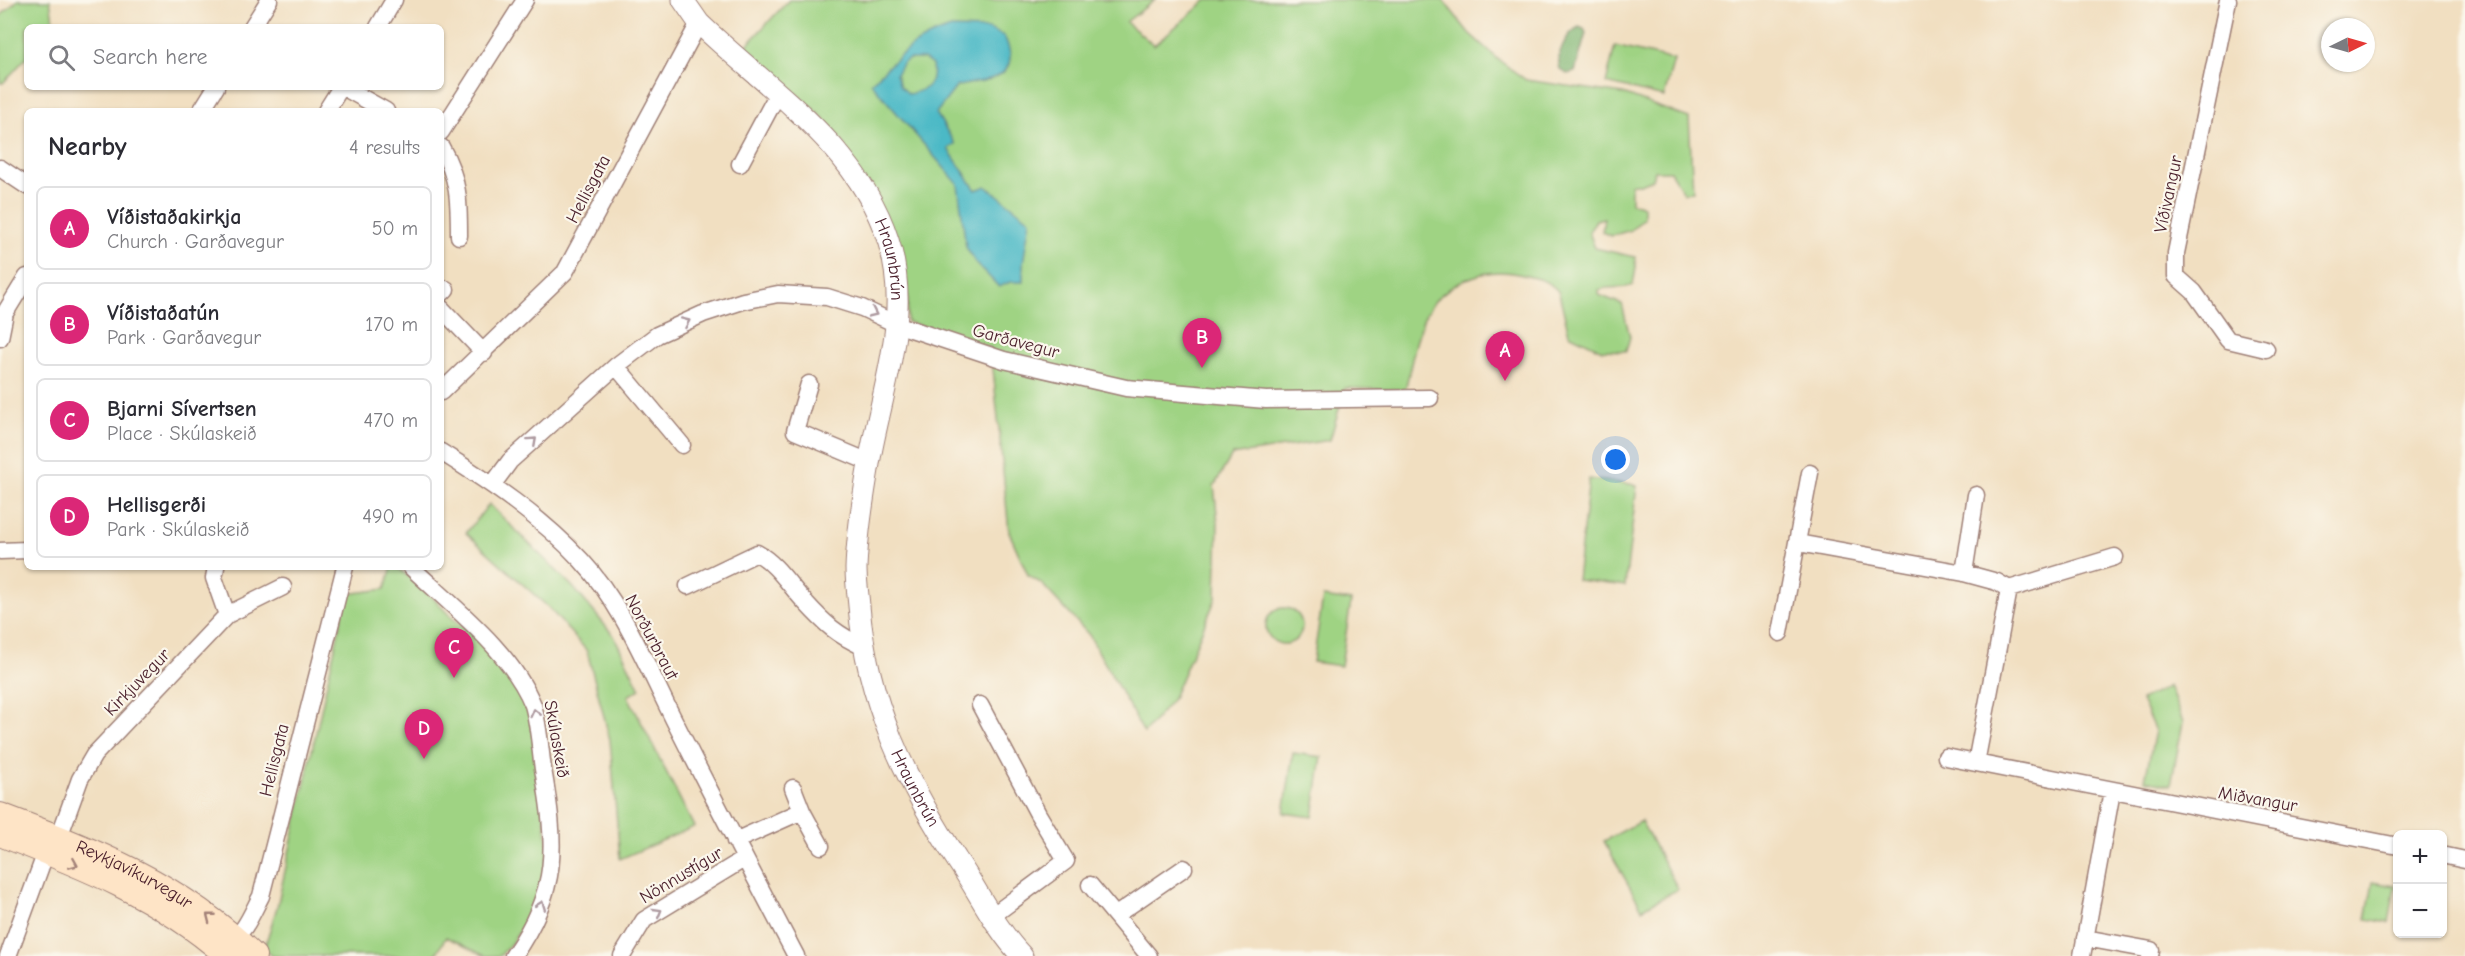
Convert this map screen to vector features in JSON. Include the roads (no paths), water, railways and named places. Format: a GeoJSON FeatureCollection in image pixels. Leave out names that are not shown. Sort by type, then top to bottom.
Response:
{"type":"FeatureCollection","features":[{"type":"Feature","properties":{"kind":"main road","name":"Reykjavíkurvegur"},"geometry":{"type":"LineString","coordinates":[[0,815],[52,841],[114,861],[161,885],[193,904],[224,950],[254,956]]}},
{"type":"Feature","properties":{"kind":"main road","name":"Reykjavíkurvegur"},"geometry":{"type":"LineString","coordinates":[[0,834],[52,841]]}},
{"type":"Feature","properties":{"kind":"street"},"geometry":{"type":"LineString","coordinates":[[254,24],[269,0]]}},
{"type":"Feature","properties":{"kind":"street"},"geometry":{"type":"LineString","coordinates":[[380,24],[394,0]]}},
{"type":"Feature","properties":{"kind":"street"},"geometry":{"type":"LineString","coordinates":[[444,127],[525,0]]}},
{"type":"Feature","properties":{"kind":"street","name":"Hraunbrún"},"geometry":{"type":"LineString","coordinates":[[683,0],[699,23],[838,150],[861,182],[888,240],[895,266],[899,299],[888,381],[869,462],[856,570],[864,647],[874,692],[903,765],[927,814],[992,916],[1022,956]]}},
{"type":"Feature","properties":{"kind":"street","name":"Víðivangur"},"geometry":{"type":"LineString","coordinates":[[2228,0],[2176,253],[2176,276],[2194,292],[2228,340],[2266,349]]}},
{"type":"Feature","properties":{"kind":"street","name":"Hellisgata"},"geometry":{"type":"LineString","coordinates":[[444,389],[566,272],[699,23]]}},
{"type":"Feature","properties":{"kind":"street"},"geometry":{"type":"LineString","coordinates":[[203,108],[214,90]]}},
{"type":"Feature","properties":{"kind":"street"},"geometry":{"type":"LineString","coordinates":[[328,108],[340,90]]}},
{"type":"Feature","properties":{"kind":"street"},"geometry":{"type":"LineString","coordinates":[[348,90],[380,108]]}},
{"type":"Feature","properties":{"kind":"street"},"geometry":{"type":"LineString","coordinates":[[740,164],[777,94]]}},
{"type":"Feature","properties":{"kind":"street"},"geometry":{"type":"LineString","coordinates":[[444,152],[453,168],[457,190],[459,236]]}},
{"type":"Feature","properties":{"kind":"street"},"geometry":{"type":"LineString","coordinates":[[0,168],[24,180]]}},
{"type":"Feature","properties":{"kind":"street"},"geometry":{"type":"LineString","coordinates":[[0,338],[5,313],[24,282]]}},
{"type":"Feature","properties":{"kind":"street","name":"Garðavegur"},"geometry":{"type":"LineString","coordinates":[[493,484],[510,461],[616,366],[657,335],[694,318],[743,301],[778,294],[827,297],[862,308],[897,324],[1004,360],[1135,389],[1266,400],[1430,398]]}},
{"type":"Feature","properties":{"kind":"street"},"geometry":{"type":"LineString","coordinates":[[444,312],[484,353]]}},
{"type":"Feature","properties":{"kind":"street"},"geometry":{"type":"LineString","coordinates":[[616,366],[682,445]]}},
{"type":"Feature","properties":{"kind":"street"},"geometry":{"type":"LineString","coordinates":[[808,384],[795,431],[869,462]]}},
{"type":"Feature","properties":{"kind":"street","name":"Norðurbraut"},"geometry":{"type":"LineString","coordinates":[[444,454],[493,484],[560,539],[598,581],[637,647],[744,859],[796,956]]}},
{"type":"Feature","properties":{"kind":"street"},"geometry":{"type":"LineString","coordinates":[[1780,633],[1810,473]]}},
{"type":"Feature","properties":{"kind":"street"},"geometry":{"type":"LineString","coordinates":[[1964,573],[1976,495]]}},
{"type":"Feature","properties":{"kind":"street"},"geometry":{"type":"LineString","coordinates":[[1798,543],[1964,573],[1997,582],[2009,589],[2115,557]]}},
{"type":"Feature","properties":{"kind":"street"},"geometry":{"type":"LineString","coordinates":[[0,551],[24,550]]}},
{"type":"Feature","properties":{"kind":"street"},"geometry":{"type":"LineString","coordinates":[[688,586],[757,553],[768,559],[805,603],[837,634],[864,647]]}},
{"type":"Feature","properties":{"kind":"street"},"geometry":{"type":"LineString","coordinates":[[215,570],[214,578],[227,615]]}},
{"type":"Feature","properties":{"kind":"street","name":"Hellisgata"},"geometry":{"type":"LineString","coordinates":[[224,950],[244,929],[261,896],[344,570]]}},
{"type":"Feature","properties":{"kind":"street","name":"Skúlaskeið"},"geometry":{"type":"LineString","coordinates":[[414,570],[499,653],[528,691],[533,705],[550,812],[552,868],[542,907],[513,956]]}},
{"type":"Feature","properties":{"kind":"street","name":"Kirkjuvegur"},"geometry":{"type":"LineString","coordinates":[[8,956],[52,841],[80,779],[94,755],[227,615],[283,587]]}},
{"type":"Feature","properties":{"kind":"street"},"geometry":{"type":"LineString","coordinates":[[1976,763],[2009,589]]}},
{"type":"Feature","properties":{"kind":"street"},"geometry":{"type":"LineString","coordinates":[[980,705],[1038,814],[1066,861],[992,916]]}},
{"type":"Feature","properties":{"kind":"street","name":"Miðvangur"},"geometry":{"type":"LineString","coordinates":[[1946,757],[2393,845]]}},
{"type":"Feature","properties":{"kind":"street"},"geometry":{"type":"LineString","coordinates":[[793,788],[802,811],[821,846]]}},
{"type":"Feature","properties":{"kind":"street"},"geometry":{"type":"LineString","coordinates":[[2082,956],[2112,791]]}},
{"type":"Feature","properties":{"kind":"street"},"geometry":{"type":"LineString","coordinates":[[735,841],[802,811]]}},
{"type":"Feature","properties":{"kind":"street"},"geometry":{"type":"LineString","coordinates":[[2447,856],[2465,860]]}},
{"type":"Feature","properties":{"kind":"street","name":"Nönnustígur"},"geometry":{"type":"LineString","coordinates":[[622,956],[644,920],[744,859]]}},
{"type":"Feature","properties":{"kind":"street"},"geometry":{"type":"LineString","coordinates":[[1116,915],[1184,867]]}},
{"type":"Feature","properties":{"kind":"street"},"geometry":{"type":"LineString","coordinates":[[1090,885],[1149,956]]}},
{"type":"Feature","properties":{"kind":"street"},"geometry":{"type":"LineString","coordinates":[[2085,938],[2151,950],[2150,956]]}},
{"type":"Feature","properties":{"kind":"water"},"geometry":{"type":"Polygon","coordinates":[[[951,28],[989,29],[1004,36],[1009,50],[1010,61],[1007,69],[991,79],[957,86],[936,113],[955,144],[948,149],[976,190],[986,186],[1030,220],[1023,263],[1023,282],[1010,282],[999,287],[975,262],[966,247],[958,184],[871,83],[917,43],[951,28]],[[909,59],[902,64],[896,74],[900,86],[909,94],[925,88],[931,81],[932,65],[924,59],[909,59]]]}},
{"type":"Feature","properties":{"kind":"place","name":"Víðistaðatún"},"geometry":{"type":"Point","coordinates":[1202,368]}},
{"type":"Feature","properties":{"kind":"place","name":"Víðistaðakirkja"},"geometry":{"type":"Point","coordinates":[1505,381]}},
{"type":"Feature","properties":{"kind":"place","name":"Bjarni Sívertsen"},"geometry":{"type":"Point","coordinates":[454,678]}},
{"type":"Feature","properties":{"kind":"place","name":"Hellisgerði"},"geometry":{"type":"Point","coordinates":[424,759]}}]}
